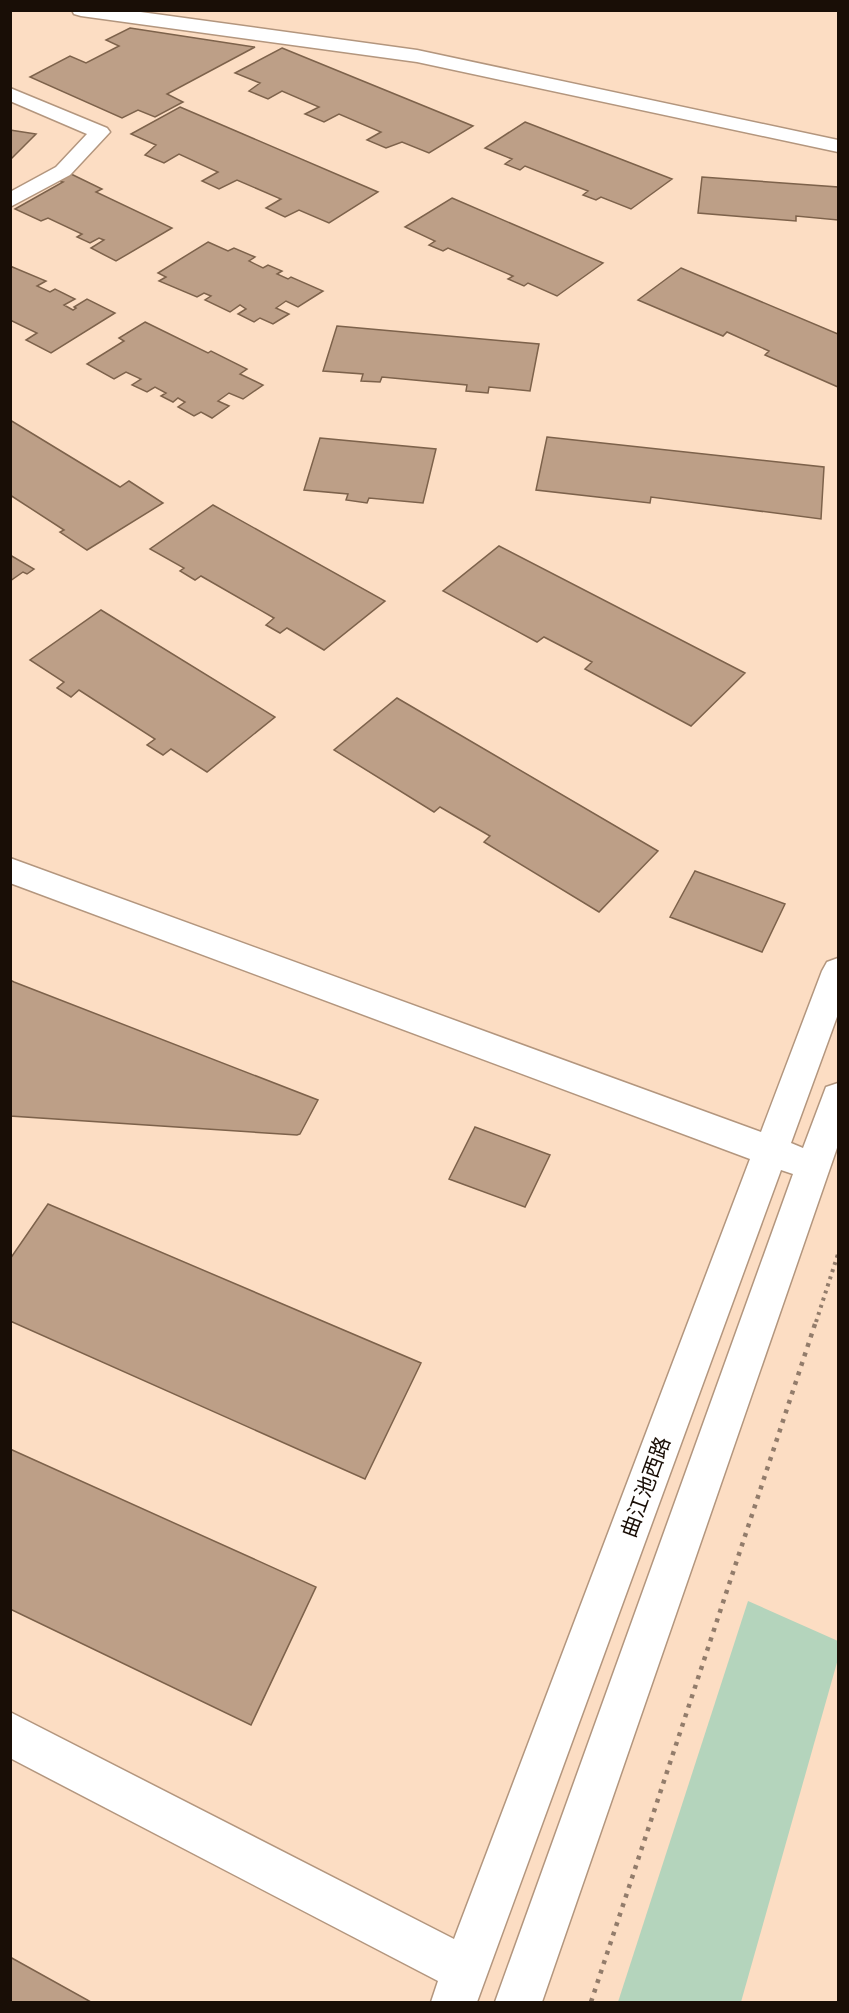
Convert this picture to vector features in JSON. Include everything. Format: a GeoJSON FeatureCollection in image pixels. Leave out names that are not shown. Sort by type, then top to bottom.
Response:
{"type":"FeatureCollection","features":[{"type":"Feature","properties":{"kind":"street"},"geometry":{"type":"LineString","coordinates":[[81,10],[417,56],[838,146]]}},
{"type":"Feature","properties":{"kind":"street"},"geometry":{"type":"LineString","coordinates":[[10,94],[100,132],[63,171],[10,201]]}},
{"type":"Feature","properties":{"kind":"street"},"geometry":{"type":"LineString","coordinates":[[10,870],[771,1151],[829,1133]]}},
{"type":"Feature","properties":{"kind":"street","name":"曲江池西路"},"geometry":{"type":"LineString","coordinates":[[460,1986],[838,970]]}},
{"type":"Feature","properties":{"kind":"street"},"geometry":{"type":"LineString","coordinates":[[519,2002],[829,1133]]}},
{"type":"Feature","properties":{"kind":"street"},"geometry":{"type":"LineString","coordinates":[[10,1734],[460,1986]]}},
{"type":"Feature","properties":{"kind":"path"},"geometry":{"type":"LineString","coordinates":[[591,2002],[838,1254]]}},
{"type":"Feature","properties":{"kind":"green space"},"geometry":{"type":"Polygon","coordinates":[[[748,1601],[838,1641],[838,1659],[741,2002],[618,2002],[748,1601]]]}},
{"type":"Feature","properties":{"kind":"building"},"geometry":{"type":"Polygon","coordinates":[[[130,28],[255,47],[167,94],[183,102],[155,117],[138,110],[122,118],[30,77],[70,56],[86,63],[119,46],[106,40],[130,28]]]}},
{"type":"Feature","properties":{"kind":"building"},"geometry":{"type":"Polygon","coordinates":[[[282,48],[473,126],[429,153],[402,142],[386,148],[367,140],[381,132],[339,114],[324,122],[305,114],[319,107],[282,91],[268,99],[249,91],[260,83],[235,73],[282,48]]]}},
{"type":"Feature","properties":{"kind":"building"},"geometry":{"type":"Polygon","coordinates":[[[180,107],[378,192],[329,223],[299,210],[285,217],[266,208],[281,199],[237,180],[219,189],[202,181],[218,172],[179,154],[164,163],[145,155],[156,145],[131,134],[180,107]]]}},
{"type":"Feature","properties":{"kind":"building"},"geometry":{"type":"Polygon","coordinates":[[[525,122],[672,179],[631,209],[601,197],[596,200],[583,195],[588,191],[525,166],[520,170],[505,164],[512,159],[485,148],[525,122]]]}},
{"type":"Feature","properties":{"kind":"building"},"geometry":{"type":"Polygon","coordinates":[[[10,130],[36,134],[10,160],[10,130]]]}},
{"type":"Feature","properties":{"kind":"building"},"geometry":{"type":"Polygon","coordinates":[[[71,174],[102,189],[96,192],[172,228],[116,261],[91,248],[104,240],[99,238],[90,243],[77,237],[82,234],[48,218],[41,221],[15,209],[63,182],[59,181],[71,174]]]}},
{"type":"Feature","properties":{"kind":"building"},"geometry":{"type":"Polygon","coordinates":[[[702,177],[838,187],[838,220],[796,216],[796,221],[698,213],[702,177]]]}},
{"type":"Feature","properties":{"kind":"building"},"geometry":{"type":"Polygon","coordinates":[[[452,198],[603,263],[557,296],[528,283],[524,286],[508,279],[513,276],[448,248],[443,251],[429,245],[435,241],[405,227],[452,198]]]}},
{"type":"Feature","properties":{"kind":"building"},"geometry":{"type":"Polygon","coordinates":[[[208,242],[228,251],[234,248],[255,257],[249,261],[263,268],[268,265],[282,271],[277,274],[288,279],[291,277],[323,291],[298,307],[286,301],[276,308],[289,314],[273,324],[260,318],[254,322],[238,314],[246,309],[240,305],[230,312],[205,300],[211,296],[204,293],[197,297],[159,281],[166,277],[158,273],[208,242]]]}},
{"type":"Feature","properties":{"kind":"building"},"geometry":{"type":"Polygon","coordinates":[[[10,266],[46,281],[37,286],[50,292],[55,289],[75,299],[64,305],[73,310],[87,299],[115,313],[51,353],[26,340],[37,333],[10,320],[10,266]]]}},
{"type":"Feature","properties":{"kind":"building"},"geometry":{"type":"Polygon","coordinates":[[[681,268],[838,334],[838,387],[765,355],[769,351],[727,332],[723,336],[638,300],[681,268]]]}},
{"type":"Feature","properties":{"kind":"building"},"geometry":{"type":"Polygon","coordinates":[[[145,322],[247,369],[240,374],[263,385],[243,399],[229,393],[218,401],[229,406],[212,418],[201,412],[194,416],[178,407],[185,402],[178,398],[173,402],[161,396],[166,393],[155,387],[147,392],[132,385],[141,379],[126,372],[114,379],[87,364],[124,341],[119,338],[145,322]]]}},
{"type":"Feature","properties":{"kind":"building"},"geometry":{"type":"Polygon","coordinates":[[[337,326],[539,344],[530,391],[489,387],[488,393],[466,391],[467,385],[382,377],[380,382],[361,381],[363,374],[323,371],[337,326]]]}},
{"type":"Feature","properties":{"kind":"building"},"geometry":{"type":"Polygon","coordinates":[[[10,420],[120,487],[129,481],[163,503],[87,550],[60,532],[64,530],[10,495],[10,420]]]}},
{"type":"Feature","properties":{"kind":"building"},"geometry":{"type":"Polygon","coordinates":[[[547,437],[824,467],[821,519],[651,497],[650,503],[536,490],[547,437]]]}},
{"type":"Feature","properties":{"kind":"building"},"geometry":{"type":"Polygon","coordinates":[[[320,438],[436,449],[423,503],[369,498],[367,503],[346,500],[348,494],[304,490],[320,438]]]}},
{"type":"Feature","properties":{"kind":"building"},"geometry":{"type":"Polygon","coordinates":[[[213,505],[385,601],[324,650],[287,628],[280,633],[266,625],[274,618],[201,576],[195,580],[180,571],[184,568],[150,549],[213,505]]]}},
{"type":"Feature","properties":{"kind":"building"},"geometry":{"type":"Polygon","coordinates":[[[499,546],[745,673],[691,726],[585,669],[592,662],[544,637],[537,642],[443,591],[499,546]]]}},
{"type":"Feature","properties":{"kind":"building"},"geometry":{"type":"Polygon","coordinates":[[[10,555],[34,569],[27,574],[23,572],[10,581],[10,555]]]}},
{"type":"Feature","properties":{"kind":"building"},"geometry":{"type":"Polygon","coordinates":[[[101,610],[275,717],[207,772],[171,749],[163,755],[147,745],[155,739],[79,690],[71,697],[57,688],[64,682],[30,660],[101,610]]]}},
{"type":"Feature","properties":{"kind":"building"},"geometry":{"type":"Polygon","coordinates":[[[397,698],[658,851],[599,912],[484,842],[490,836],[440,807],[434,812],[334,750],[397,698]]]}},
{"type":"Feature","properties":{"kind":"building"},"geometry":{"type":"Polygon","coordinates":[[[695,871],[785,904],[762,952],[670,917],[695,871]]]}},
{"type":"Feature","properties":{"kind":"building"},"geometry":{"type":"Polygon","coordinates":[[[10,980],[318,1100],[300,1134],[297,1135],[10,1116],[10,980]]]}},
{"type":"Feature","properties":{"kind":"building"},"geometry":{"type":"Polygon","coordinates":[[[475,1127],[550,1155],[525,1207],[449,1179],[475,1127]]]}},
{"type":"Feature","properties":{"kind":"building"},"geometry":{"type":"Polygon","coordinates":[[[48,1204],[421,1363],[365,1479],[10,1321],[10,1259],[48,1204]]]}},
{"type":"Feature","properties":{"kind":"building"},"geometry":{"type":"Polygon","coordinates":[[[10,1449],[316,1587],[251,1725],[10,1609],[10,1449]]]}},
{"type":"Feature","properties":{"kind":"building"},"geometry":{"type":"Polygon","coordinates":[[[10,1957],[91,2002],[10,2002],[10,1957]]]}}]}
